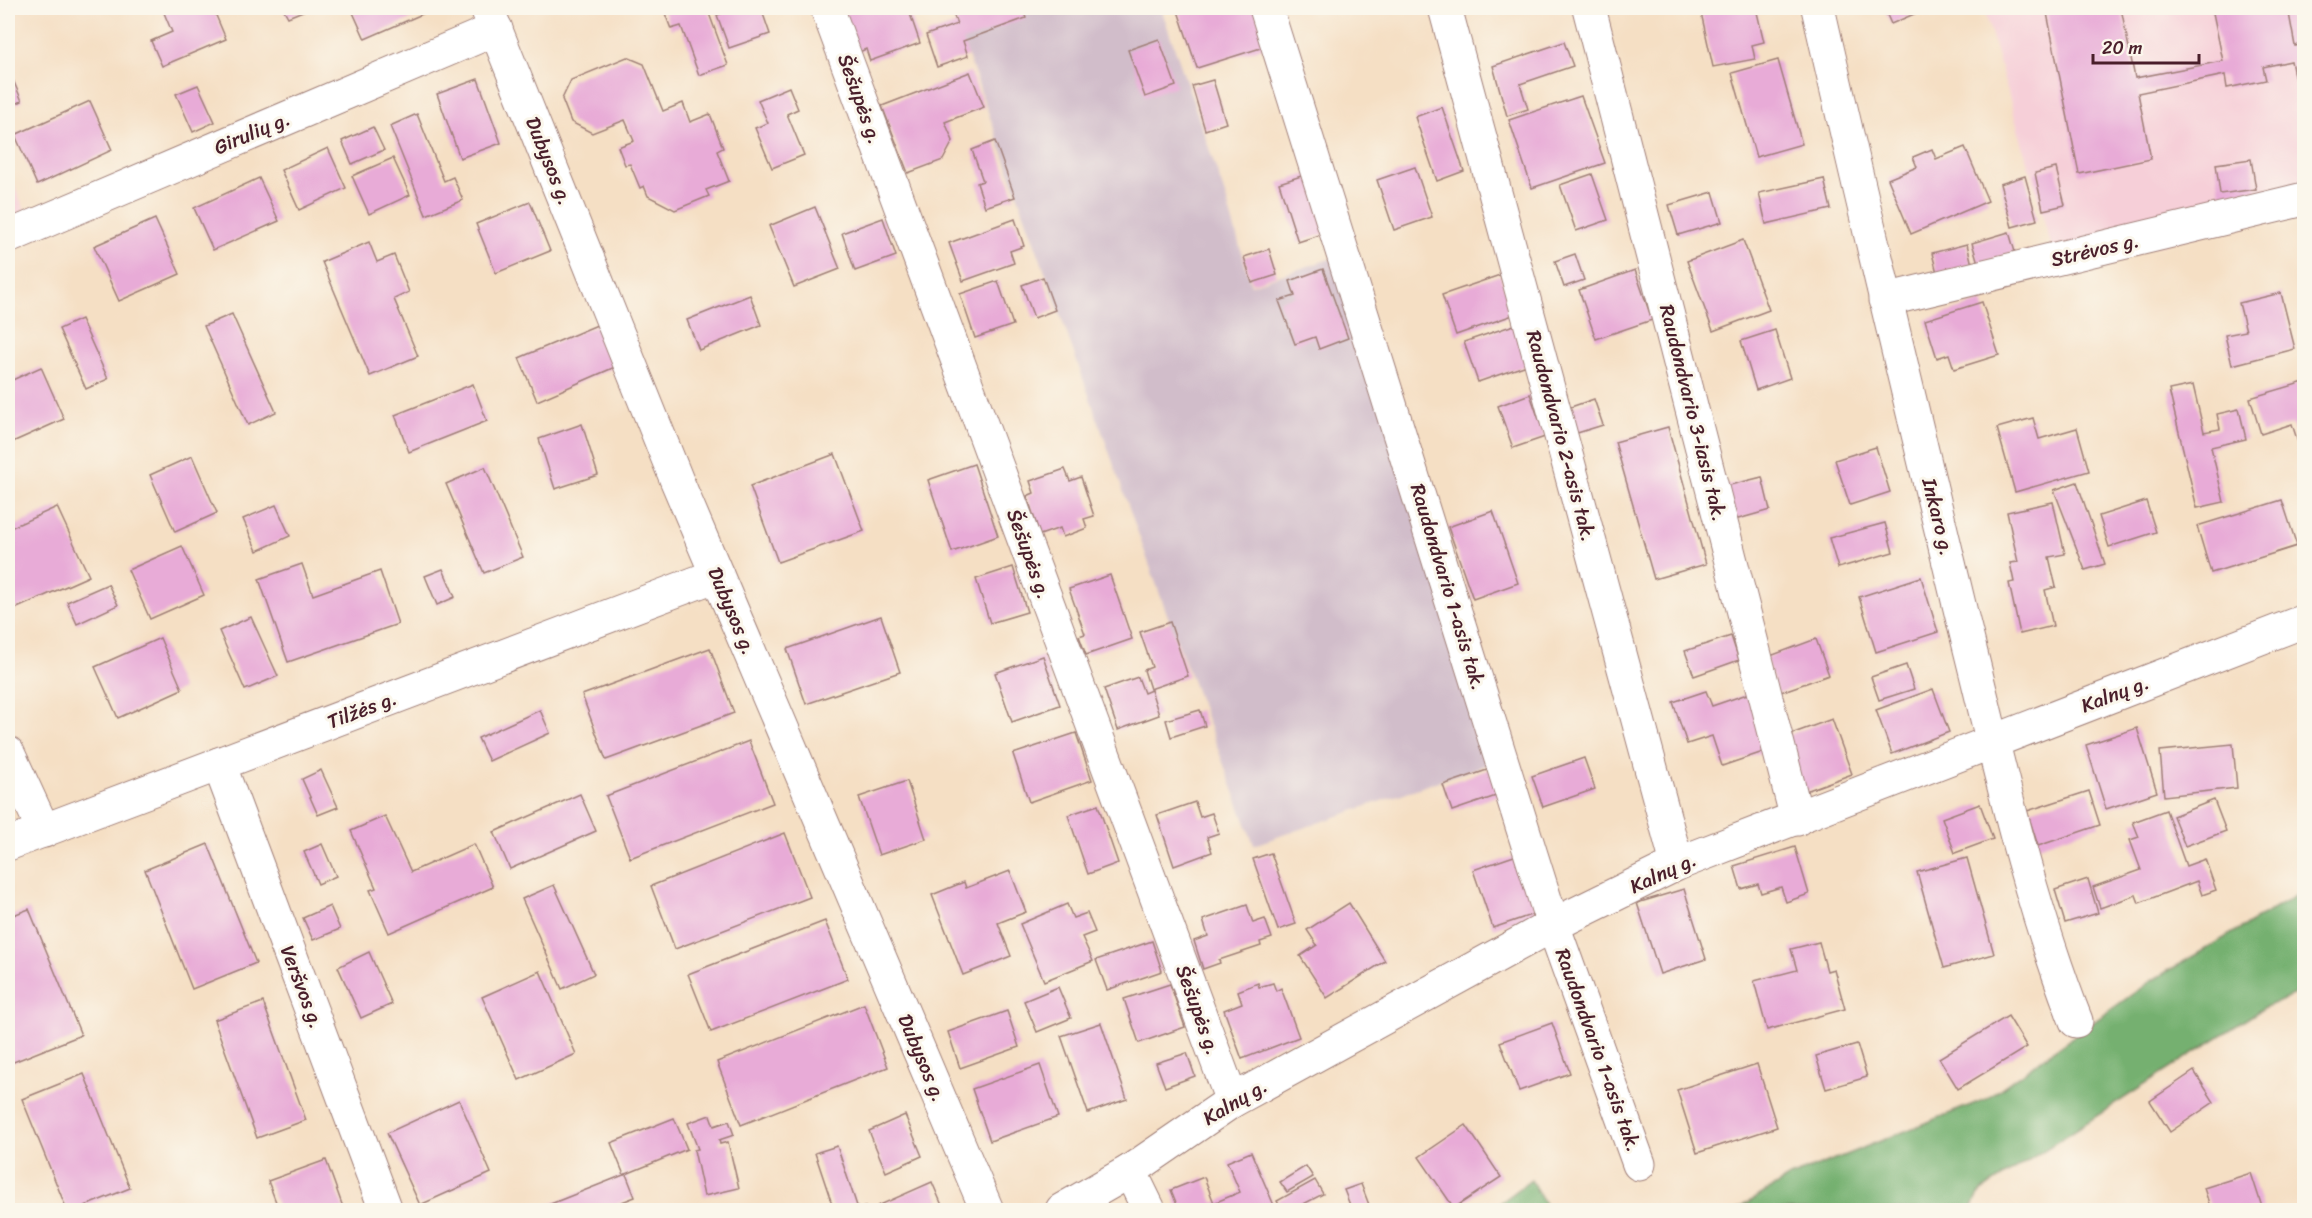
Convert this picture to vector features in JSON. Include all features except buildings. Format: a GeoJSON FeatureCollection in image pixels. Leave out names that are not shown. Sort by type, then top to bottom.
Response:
{"type":"FeatureCollection","features":[{"type":"Feature","properties":{"kind":"street","name":"Šešupės g."},"geometry":{"type":"LineString","coordinates":[[827,8],[1232,1101]]}},
{"type":"Feature","properties":{"kind":"street","name":"Raudondvario 1-asis tak."},"geometry":{"type":"LineString","coordinates":[[1266,8],[1553,926],[1639,1164]]}},
{"type":"Feature","properties":{"kind":"street","name":"Raudondvario 2-asis tak."},"geometry":{"type":"LineString","coordinates":[[1444,8],[1677,864]]}},
{"type":"Feature","properties":{"kind":"street","name":"Raudondvario 3-iasis tak."},"geometry":{"type":"LineString","coordinates":[[1589,8],[1797,819]]}},
{"type":"Feature","properties":{"kind":"street","name":"Inkaro g."},"geometry":{"type":"LineString","coordinates":[[1818,8],[1885,300],[1993,741],[2051,957],[2076,1021]]}},
{"type":"Feature","properties":{"kind":"street","name":"Girulių g."},"geometry":{"type":"LineString","coordinates":[[8,237],[491,18]]}},
{"type":"Feature","properties":{"kind":"street","name":"Dubysos g."},"geometry":{"type":"LineString","coordinates":[[491,18],[717,575],[987,1210]]}},
{"type":"Feature","properties":{"kind":"street","name":"Strėvos g."},"geometry":{"type":"LineString","coordinates":[[1885,300],[2304,200]]}},
{"type":"Feature","properties":{"kind":"street","name":"Tilžės g."},"geometry":{"type":"LineString","coordinates":[[8,844],[717,575]]}},
{"type":"Feature","properties":{"kind":"street","name":"Kalnų g."},"geometry":{"type":"LineString","coordinates":[[1062,1210],[1130,1170],[1232,1101],[1553,926],[1677,864],[2304,621]]}},
{"type":"Feature","properties":{"kind":"street"},"geometry":{"type":"LineString","coordinates":[[8,753],[44,831]]}},
{"type":"Feature","properties":{"kind":"street","name":"Veršvos g."},"geometry":{"type":"LineString","coordinates":[[219,764],[386,1210]]}},
{"type":"Feature","properties":{"kind":"street"},"geometry":{"type":"LineString","coordinates":[[1130,1170],[1149,1210]]}},
{"type":"Feature","properties":{"kind":"shaded area"},"geometry":{"type":"Polygon","coordinates":[[[951,8],[1161,8],[1225,195],[1251,285],[1336,257],[1494,762],[1254,845],[1163,603],[951,8]]]}},
{"type":"Feature","properties":{"kind":"shaded area"},"geometry":{"type":"Polygon","coordinates":[[[1984,8],[2304,8],[2304,209],[2058,270],[1984,8]]]}},
{"type":"Feature","properties":{"kind":"shaded area"},"geometry":{"type":"Polygon","coordinates":[[[8,170],[25,211],[8,218],[8,170]]]}},
{"type":"Feature","properties":{"kind":"green space"},"geometry":{"type":"Polygon","coordinates":[[[2304,891],[2304,990],[2265,1007],[1981,1191],[1971,1210],[1736,1210],[1790,1177],[1986,1099],[2151,981],[2304,891]]]}},
{"type":"Feature","properties":{"kind":"green space"},"geometry":{"type":"Polygon","coordinates":[[[1531,1180],[1548,1210],[1491,1210],[1531,1180]]]}}]}
